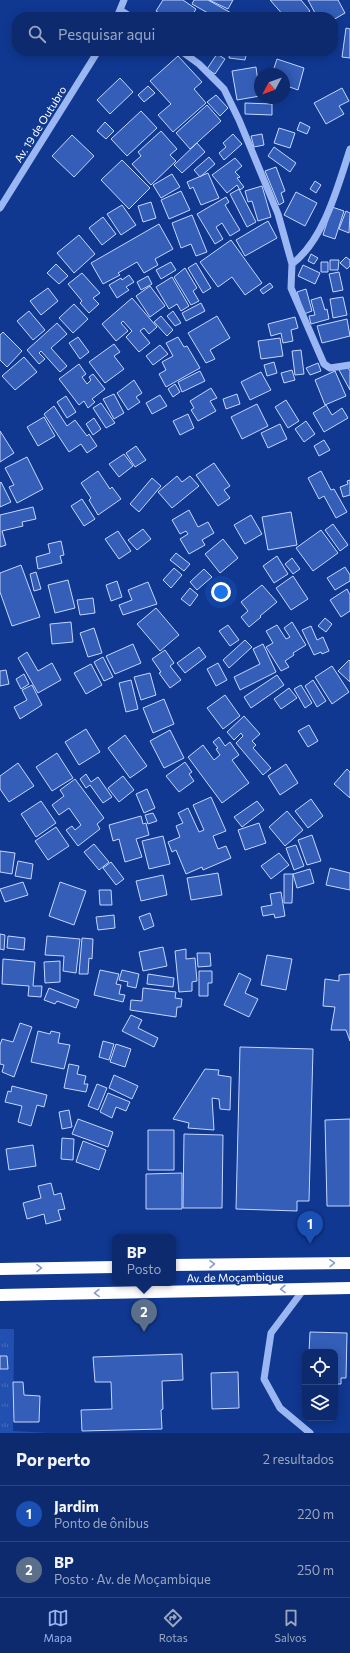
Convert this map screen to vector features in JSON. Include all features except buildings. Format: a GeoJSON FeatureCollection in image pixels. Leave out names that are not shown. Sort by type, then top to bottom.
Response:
{"type":"FeatureCollection","features":[{"type":"Feature","properties":{"kind":"highway","name":"Av. de Moçambique"},"geometry":{"type":"LineString","coordinates":[[176,1265],[350,1263]]}},
{"type":"Feature","properties":{"kind":"highway"},"geometry":{"type":"LineString","coordinates":[[0,1269],[112,1267]]}},
{"type":"Feature","properties":{"kind":"highway","name":"Av. de Moçambique"},"geometry":{"type":"LineString","coordinates":[[0,1294],[350,1288]]}},
{"type":"Feature","properties":{"kind":"street"},"geometry":{"type":"LineString","coordinates":[[123,12],[120,10],[124,0]]}},
{"type":"Feature","properties":{"kind":"street","name":"Av. 19 de Outubro"},"geometry":{"type":"LineString","coordinates":[[0,208],[95,56]]}},
{"type":"Feature","properties":{"kind":"street"},"geometry":{"type":"LineString","coordinates":[[188,56],[199,64],[224,88],[239,120],[278,214],[292,264],[291,288],[324,364],[330,368],[350,365]]}},
{"type":"Feature","properties":{"kind":"street"},"geometry":{"type":"LineString","coordinates":[[292,264],[310,247],[325,217],[350,149]]}},
{"type":"Feature","properties":{"kind":"street"},"geometry":{"type":"LineString","coordinates":[[304,1289],[271,1333],[264,1379],[280,1408],[310,1433]]}},
{"type":"Feature","properties":{"kind":"green space"},"geometry":{"type":"Polygon","coordinates":[[[0,1329],[14,1329],[13,1431],[49,1433],[0,1433],[0,1329]]]}},
{"type":"Feature","properties":{"kind":"place","name":"Jardim"},"geometry":{"type":"Point","coordinates":[310,1244]}},
{"type":"Feature","properties":{"kind":"place","name":"BP"},"geometry":{"type":"Point","coordinates":[144,1332]}}]}
